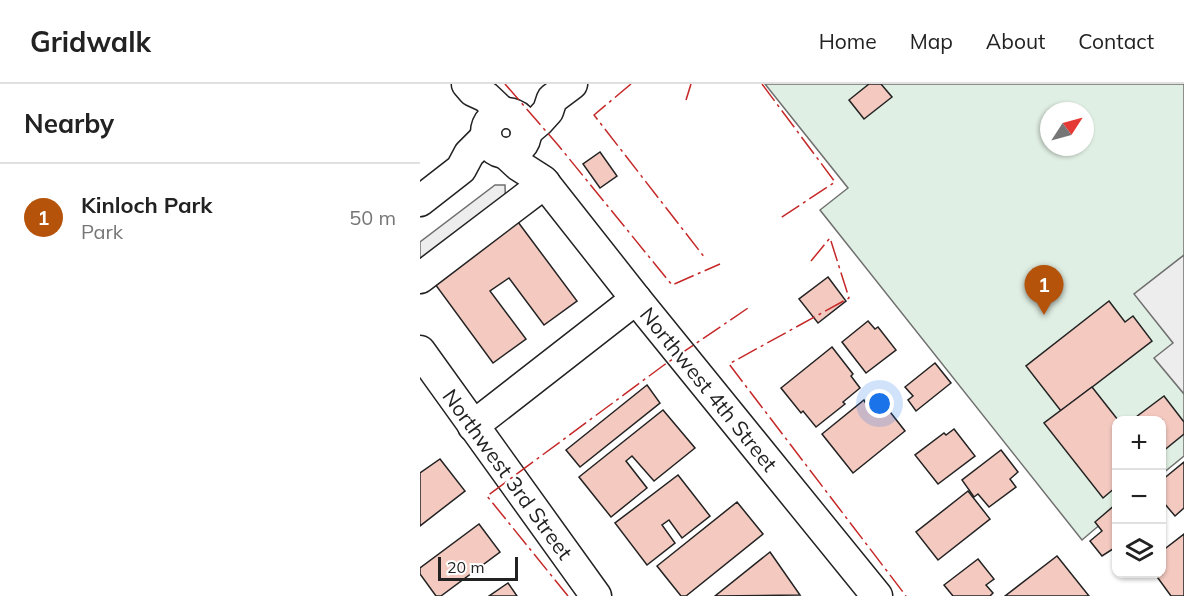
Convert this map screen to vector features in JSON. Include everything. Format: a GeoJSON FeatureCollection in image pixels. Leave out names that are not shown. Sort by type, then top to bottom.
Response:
{"type":"FeatureCollection","features":[{"type":"Feature","properties":{"kind":"street","name":"Northwest 4th Street"},"geometry":{"type":"LineString","coordinates":[[470,88],[473,102],[505,134],[537,151],[544,182],[877,596]]}},
{"type":"Feature","properties":{"kind":"street"},"geometry":{"type":"LineString","coordinates":[[420,201],[461,169],[486,163],[528,103],[562,92]]}},
{"type":"Feature","properties":{"kind":"street"},"geometry":{"type":"LineString","coordinates":[[420,278],[544,182]]}},
{"type":"Feature","properties":{"kind":"street"},"geometry":{"type":"LineString","coordinates":[[473,426],[636,299]]}},
{"type":"Feature","properties":{"kind":"street","name":"Northwest 3rd Street"},"geometry":{"type":"LineString","coordinates":[[420,351],[596,596]]}},
{"type":"Feature","properties":{"kind":"green space"},"geometry":{"type":"Polygon","coordinates":[[[765,84],[1184,84],[1184,456],[1166,471],[1166,416],[1112,416],[1112,514],[1082,540],[820,210],[848,188],[765,84]]]}},
{"type":"Feature","properties":{"kind":"shaded area"},"geometry":{"type":"Polygon","coordinates":[[[495,185],[505,185],[506,221],[420,290],[420,242],[495,185]]]}},
{"type":"Feature","properties":{"kind":"shaded area"},"geometry":{"type":"Polygon","coordinates":[[[1184,255],[1184,394],[1154,358],[1173,343],[1134,294],[1184,255]]]}},
{"type":"Feature","properties":{"kind":"building"},"geometry":{"type":"Polygon","coordinates":[[[869,84],[881,84],[892,97],[864,119],[849,100],[869,84]]]}},
{"type":"Feature","properties":{"kind":"building"},"geometry":{"type":"Polygon","coordinates":[[[600,152],[617,176],[600,188],[583,164],[600,152]]]}},
{"type":"Feature","properties":{"kind":"building"},"geometry":{"type":"Polygon","coordinates":[[[518,222],[577,301],[544,325],[509,278],[490,291],[526,339],[493,363],[435,284],[518,222]]]}},
{"type":"Feature","properties":{"kind":"building"},"geometry":{"type":"Polygon","coordinates":[[[828,277],[846,301],[818,323],[799,299],[828,277]]]}},
{"type":"Feature","properties":{"kind":"building"},"geometry":{"type":"Polygon","coordinates":[[[1109,301],[1125,322],[1133,316],[1152,341],[1061,411],[1026,366],[1109,301]]]}},
{"type":"Feature","properties":{"kind":"building"},"geometry":{"type":"Polygon","coordinates":[[[868,321],[875,329],[878,327],[896,350],[866,373],[842,342],[868,321]]]}},
{"type":"Feature","properties":{"kind":"building"},"geometry":{"type":"Polygon","coordinates":[[[832,347],[853,374],[851,376],[860,388],[843,402],[845,404],[816,427],[803,411],[801,413],[781,388],[832,347]]]}},
{"type":"Feature","properties":{"kind":"building"},"geometry":{"type":"Polygon","coordinates":[[[935,363],[951,383],[916,411],[908,400],[913,396],[905,387],[935,363]]]}},
{"type":"Feature","properties":{"kind":"building"},"geometry":{"type":"Polygon","coordinates":[[[647,385],[660,403],[580,467],[566,450],[647,385]]]}},
{"type":"Feature","properties":{"kind":"building"},"geometry":{"type":"Polygon","coordinates":[[[1092,387],[1115,416],[1112,416],[1112,490],[1103,498],[1044,423],[1092,387]]]}},
{"type":"Feature","properties":{"kind":"building"},"geometry":{"type":"Polygon","coordinates":[[[876,394],[905,431],[853,473],[822,434],[864,400],[865,402],[876,394]]]}},
{"type":"Feature","properties":{"kind":"building"},"geometry":{"type":"Polygon","coordinates":[[[1164,396],[1184,422],[1184,434],[1166,449],[1166,416],[1137,416],[1164,396]]]}},
{"type":"Feature","properties":{"kind":"building"},"geometry":{"type":"Polygon","coordinates":[[[663,410],[695,448],[654,481],[632,456],[626,461],[647,488],[611,517],[579,477],[663,410]]]}},
{"type":"Feature","properties":{"kind":"building"},"geometry":{"type":"Polygon","coordinates":[[[954,429],[975,456],[938,484],[915,455],[944,433],[946,435],[954,429]]]}},
{"type":"Feature","properties":{"kind":"building"},"geometry":{"type":"Polygon","coordinates":[[[1001,450],[1018,472],[1010,479],[1016,487],[989,507],[978,494],[974,497],[962,480],[1001,450]]]}},
{"type":"Feature","properties":{"kind":"building"},"geometry":{"type":"Polygon","coordinates":[[[440,459],[465,491],[420,526],[420,473],[440,459]]]}},
{"type":"Feature","properties":{"kind":"building"},"geometry":{"type":"Polygon","coordinates":[[[1184,462],[1184,508],[1175,516],[1166,505],[1166,477],[1184,462]]]}},
{"type":"Feature","properties":{"kind":"building"},"geometry":{"type":"Polygon","coordinates":[[[678,475],[710,516],[682,538],[669,520],[662,525],[675,543],[647,565],[615,523],[678,475]]]}},
{"type":"Feature","properties":{"kind":"building"},"geometry":{"type":"Polygon","coordinates":[[[968,491],[990,519],[938,560],[916,532],[968,491]]]}},
{"type":"Feature","properties":{"kind":"building"},"geometry":{"type":"Polygon","coordinates":[[[737,502],[763,534],[686,596],[681,596],[657,566],[737,502]]]}},
{"type":"Feature","properties":{"kind":"building"},"geometry":{"type":"Polygon","coordinates":[[[1112,507],[1112,550],[1102,556],[1090,541],[1102,531],[1095,522],[1112,507]]]}},
{"type":"Feature","properties":{"kind":"building"},"geometry":{"type":"Polygon","coordinates":[[[479,524],[500,552],[441,596],[436,596],[420,574],[420,568],[479,524]]]}},
{"type":"Feature","properties":{"kind":"building"},"geometry":{"type":"Polygon","coordinates":[[[1184,534],[1184,596],[1171,596],[1158,578],[1166,578],[1166,548],[1184,534]]]}},
{"type":"Feature","properties":{"kind":"building"},"geometry":{"type":"Polygon","coordinates":[[[770,552],[800,595],[715,596],[770,552]]]}},
{"type":"Feature","properties":{"kind":"building"},"geometry":{"type":"Polygon","coordinates":[[[1057,556],[1089,596],[1005,596],[1057,556]]]}},
{"type":"Feature","properties":{"kind":"building"},"geometry":{"type":"Polygon","coordinates":[[[978,559],[994,579],[986,585],[993,593],[990,596],[953,596],[944,585],[978,559]]]}},
{"type":"Feature","properties":{"kind":"building"},"geometry":{"type":"Polygon","coordinates":[[[508,583],[517,596],[489,596],[508,583]]]}},
{"type":"Feature","properties":{"kind":"power"},"geometry":{"type":"LineString","coordinates":[[505,84],[672,285],[720,264]]}},
{"type":"Feature","properties":{"kind":"power"},"geometry":{"type":"LineString","coordinates":[[631,84],[594,115],[705,258]]}},
{"type":"Feature","properties":{"kind":"power"},"geometry":{"type":"LineString","coordinates":[[686,100],[691,84]]}},
{"type":"Feature","properties":{"kind":"power"},"geometry":{"type":"LineString","coordinates":[[762,84],[835,182],[779,219]]}},
{"type":"Feature","properties":{"kind":"power"},"geometry":{"type":"LineString","coordinates":[[811,261],[830,238],[849,298],[729,364],[906,596]]}},
{"type":"Feature","properties":{"kind":"power"},"geometry":{"type":"LineString","coordinates":[[568,596],[487,496],[664,365],[751,306]]}},
{"type":"Feature","properties":{"kind":"place","name":"Kinloch Park"},"geometry":{"type":"Point","coordinates":[1044,315]}}]}
